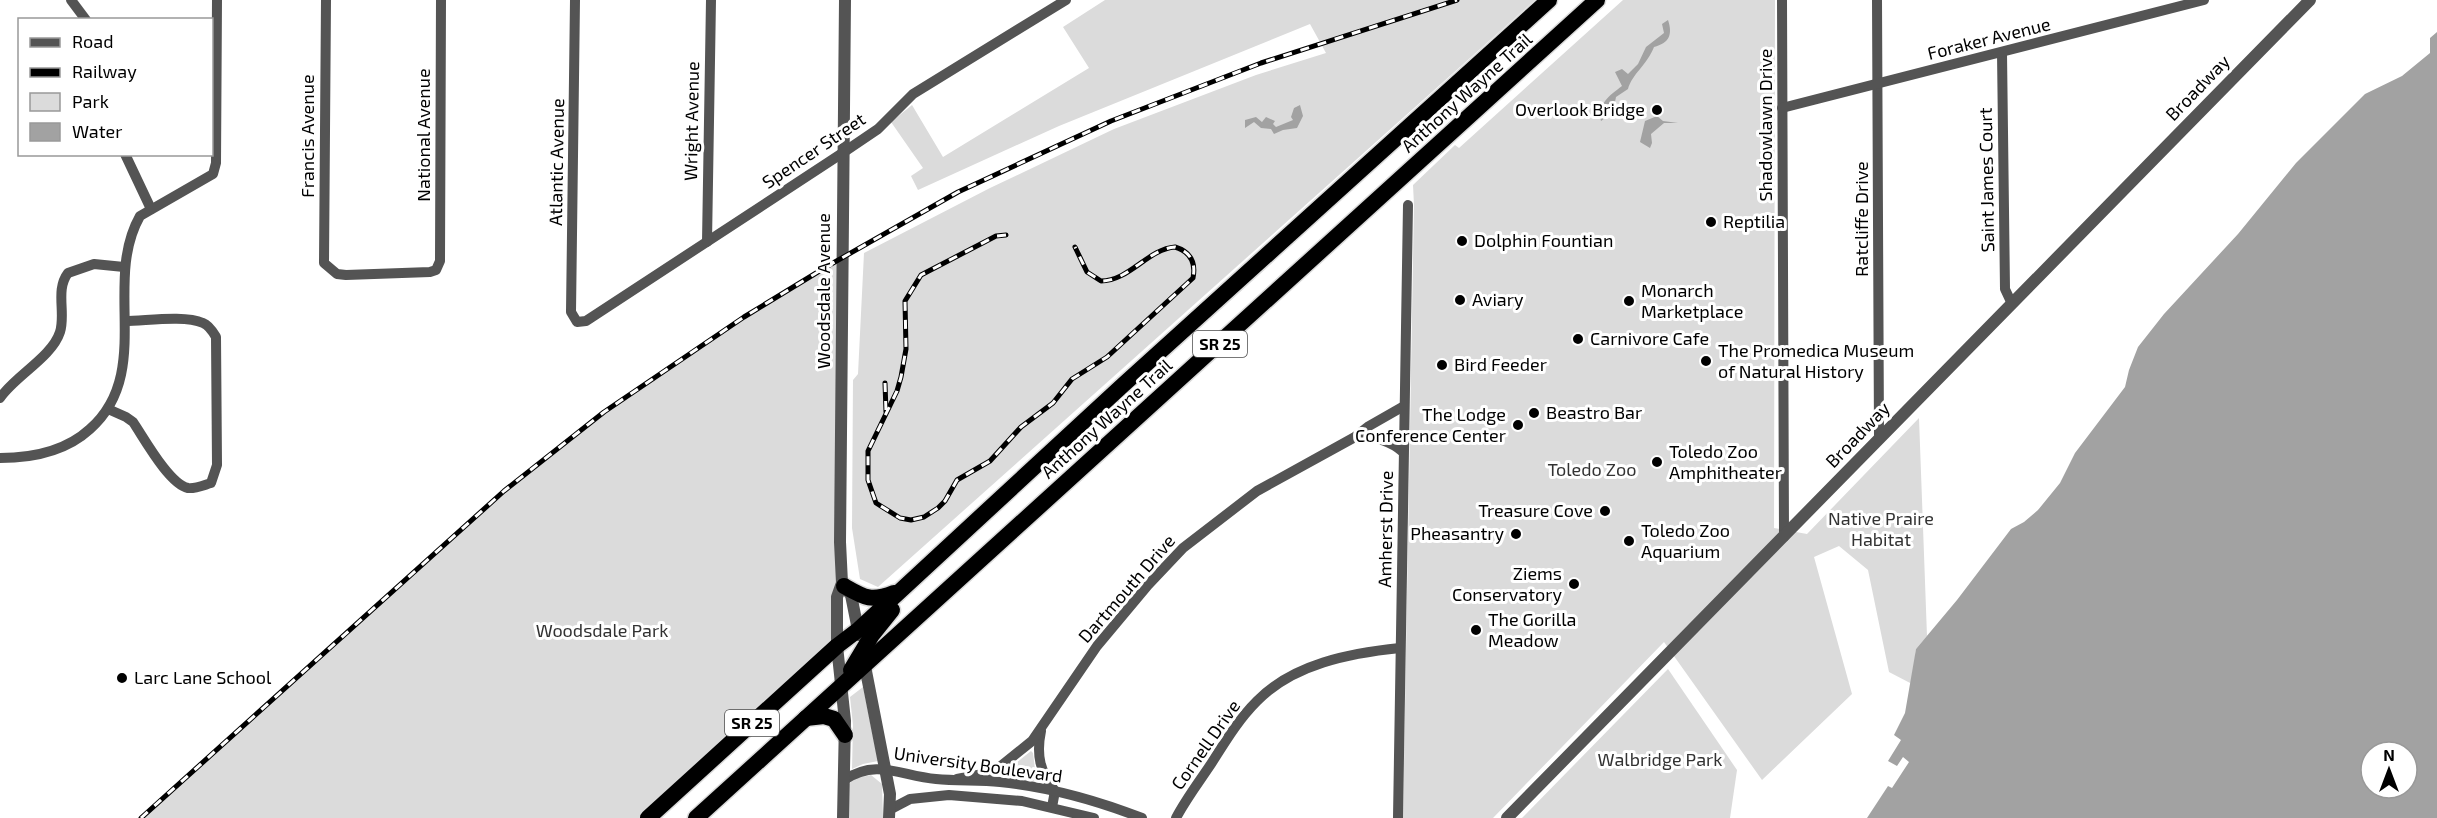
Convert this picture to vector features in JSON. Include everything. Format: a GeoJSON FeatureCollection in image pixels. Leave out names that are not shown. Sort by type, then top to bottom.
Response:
{"type":"FeatureCollection","features":[{"type":"Feature","properties":{"kind":"highway","name":"Anthony Wayne Trail"},"geometry":{"type":"LineString","coordinates":[[648,818],[837,646],[858,630],[1549,0]]}},
{"type":"Feature","properties":{"kind":"highway","name":"Anthony Wayne Trail"},"geometry":{"type":"LineString","coordinates":[[696,818],[841,686],[863,658],[1597,0]]}},
{"type":"Feature","properties":{"kind":"highway"},"geometry":{"type":"LineString","coordinates":[[863,658],[872,635],[893,609],[941,566],[966,530]]}},
{"type":"Feature","properties":{"kind":"highway"},"geometry":{"type":"LineString","coordinates":[[843,584],[862,596],[873,599],[901,590]]}},
{"type":"Feature","properties":{"kind":"highway"},"geometry":{"type":"LineString","coordinates":[[806,718],[824,716],[834,719],[844,735]]}},
{"type":"Feature","properties":{"kind":"street"},"geometry":{"type":"LineString","coordinates":[[71,0],[84,18]]}},
{"type":"Feature","properties":{"kind":"street"},"geometry":{"type":"LineString","coordinates":[[0,458],[32,456],[61,448],[86,433],[108,408],[119,386],[125,350],[124,267],[134,227],[140,216],[213,174],[216,163],[217,0]]}},
{"type":"Feature","properties":{"kind":"street","name":"Francis Avenue"},"geometry":{"type":"LineString","coordinates":[[326,0],[324,263],[337,274],[346,275],[424,273],[436,270]]}},
{"type":"Feature","properties":{"kind":"street","name":"National Avenue"},"geometry":{"type":"LineString","coordinates":[[436,270],[440,261],[441,0]]}},
{"type":"Feature","properties":{"kind":"street","name":"Atlantic Avenue"},"geometry":{"type":"LineString","coordinates":[[575,0],[571,312],[577,322]]}},
{"type":"Feature","properties":{"kind":"street","name":"Wright Avenue"},"geometry":{"type":"LineString","coordinates":[[707,242],[711,0]]}},
{"type":"Feature","properties":{"kind":"street","name":"Woodsdale Avenue"},"geometry":{"type":"LineString","coordinates":[[843,818],[844,735],[837,646],[837,597],[843,584],[840,530],[845,0]]}},
{"type":"Feature","properties":{"kind":"street","name":"Shadowlawn Drive"},"geometry":{"type":"LineString","coordinates":[[1782,0],[1784,537]]}},
{"type":"Feature","properties":{"kind":"street","name":"Ratcliffe Drive"},"geometry":{"type":"LineString","coordinates":[[1877,0],[1879,438]]}},
{"type":"Feature","properties":{"kind":"street","name":"Foraker Avenue"},"geometry":{"type":"LineString","coordinates":[[1782,108],[2204,0]]}},
{"type":"Feature","properties":{"kind":"street","name":"Broadway"},"geometry":{"type":"LineString","coordinates":[[1507,818],[2310,0]]}},
{"type":"Feature","properties":{"kind":"street","name":"Spencer Street"},"geometry":{"type":"LineString","coordinates":[[577,322],[586,321],[844,152],[878,129],[913,94],[1060,2]]}},
{"type":"Feature","properties":{"kind":"street","name":"Saint James Court"},"geometry":{"type":"LineString","coordinates":[[2002,53],[2005,289],[2012,304]]}},
{"type":"Feature","properties":{"kind":"street"},"geometry":{"type":"LineString","coordinates":[[126,156],[152,209]]}},
{"type":"Feature","properties":{"kind":"street","name":"Amherst Drive"},"geometry":{"type":"LineString","coordinates":[[1398,818],[1408,205]]}},
{"type":"Feature","properties":{"kind":"street"},"geometry":{"type":"LineString","coordinates":[[0,398],[47,351],[59,334],[62,286],[68,273],[94,264],[124,267]]}},
{"type":"Feature","properties":{"kind":"street"},"geometry":{"type":"LineString","coordinates":[[108,408],[133,423],[169,475],[178,483],[191,488],[211,483],[217,465],[216,338],[212,330],[206,324],[192,320],[125,321]]}},
{"type":"Feature","properties":{"kind":"street","name":"Dartmouth Drive"},"geometry":{"type":"LineString","coordinates":[[954,779],[988,773],[1022,752],[1041,731],[1097,645],[1183,548],[1257,491],[1355,437],[1369,426],[1404,406]]}},
{"type":"Feature","properties":{"kind":"street"},"geometry":{"type":"LineString","coordinates":[[1355,437],[1376,437],[1394,444],[1403,452]]}},
{"type":"Feature","properties":{"kind":"street","name":"Woodsdale Avenue"},"geometry":{"type":"LineString","coordinates":[[843,584],[851,596],[858,630],[890,794],[889,814]]}},
{"type":"Feature","properties":{"kind":"street","name":"Cornell Drive"},"geometry":{"type":"LineString","coordinates":[[1176,818],[1237,724],[1259,699],[1286,679],[1319,664],[1359,652],[1400,648]]}},
{"type":"Feature","properties":{"kind":"street"},"geometry":{"type":"LineString","coordinates":[[1041,731],[1038,744],[1040,766],[1044,777],[1055,791],[1052,807]]}},
{"type":"Feature","properties":{"kind":"street","name":"University Boulevard"},"geometry":{"type":"LineString","coordinates":[[844,780],[855,773],[885,769],[916,776],[999,782],[1055,791],[1102,803],[1142,818]]}},
{"type":"Feature","properties":{"kind":"street"},"geometry":{"type":"LineString","coordinates":[[949,795],[954,779]]}},
{"type":"Feature","properties":{"kind":"street","name":"University Boulevard"},"geometry":{"type":"LineString","coordinates":[[889,814],[910,799],[949,795],[997,797],[1052,807],[1094,818]]}},
{"type":"Feature","properties":{"kind":"green space"},"geometry":{"type":"Polygon","coordinates":[[[1105,0],[1535,0],[878,587],[860,579],[852,528],[853,380],[858,374],[864,253],[990,188],[1114,129],[1256,75],[1326,53],[1310,24],[1059,126],[918,190],[911,176],[923,168],[891,122],[912,105],[943,157],[1089,68],[1063,27],[1105,0]]]}},
{"type":"Feature","properties":{"kind":"green space","name":"Toledo Zoo"},"geometry":{"type":"Polygon","coordinates":[[[1623,0],[1775,0],[1774,528],[1807,534],[1919,418],[1927,636],[1916,649],[1912,684],[1889,672],[1868,570],[1839,546],[1814,557],[1852,694],[1762,780],[1664,642],[1493,818],[1403,818],[1413,185],[1455,145],[1459,148],[1623,0]]]}},
{"type":"Feature","properties":{"kind":"green space","name":"Woodsdale Park"},"geometry":{"type":"Polygon","coordinates":[[[842,259],[837,646],[649,818],[141,818],[456,533],[561,445],[697,348],[744,317],[842,259]]]}},
{"type":"Feature","properties":{"kind":"green space","name":"Walbridge Park"},"geometry":{"type":"Polygon","coordinates":[[[1668,669],[1737,770],[1730,818],[1522,818],[1668,669]]]}},
{"type":"Feature","properties":{"kind":"green space"},"geometry":{"type":"Polygon","coordinates":[[[863,687],[878,761],[852,769],[853,725],[850,697],[863,687]]]}},
{"type":"Feature","properties":{"kind":"green space"},"geometry":{"type":"Polygon","coordinates":[[[1031,751],[1035,769],[1041,781],[1035,783],[1000,776],[1031,751]]]}},
{"type":"Feature","properties":{"kind":"green space"},"geometry":{"type":"Polygon","coordinates":[[[871,775],[882,784],[883,818],[846,818],[847,787],[853,779],[871,775]]]}},
{"type":"Feature","properties":{"kind":"water"},"geometry":{"type":"Polygon","coordinates":[[[1668,20],[1670,34],[1668,38],[1654,47],[1628,89],[1616,97],[1608,116],[1601,121],[1602,105],[1622,86],[1615,72],[1622,69],[1628,74],[1638,64],[1646,47],[1664,33],[1662,24],[1668,20]]]}},
{"type":"Feature","properties":{"kind":"water"},"geometry":{"type":"Polygon","coordinates":[[[2437,32],[2437,818],[1867,818],[1888,786],[1892,788],[1909,762],[1903,757],[1897,766],[1888,761],[1901,740],[1894,735],[1905,713],[1916,649],[2011,529],[2038,510],[2060,483],[2075,453],[2125,387],[2138,347],[2164,314],[2238,234],[2296,163],[2365,94],[2402,76],[2430,53],[2430,38],[2437,32]]]}},
{"type":"Feature","properties":{"kind":"water"},"geometry":{"type":"Polygon","coordinates":[[[1300,105],[1303,116],[1297,128],[1274,134],[1271,129],[1261,128],[1254,122],[1245,128],[1245,120],[1256,117],[1262,122],[1266,117],[1275,121],[1273,124],[1276,127],[1293,120],[1291,117],[1294,108],[1300,105]]]}},
{"type":"Feature","properties":{"kind":"water"},"geometry":{"type":"Polygon","coordinates":[[[1657,116],[1663,121],[1678,123],[1664,123],[1651,134],[1650,148],[1640,142],[1645,121],[1657,116]]]}},
{"type":"Feature","properties":{"kind":"railway"},"geometry":{"type":"LineString","coordinates":[[141,818],[504,491],[604,412],[744,317],[826,267],[958,192],[1111,121],[1261,63],[1457,0]]}},
{"type":"Feature","properties":{"kind":"railway"},"geometry":{"type":"LineString","coordinates":[[1006,235],[996,236],[921,275],[905,301],[906,349],[901,377],[897,391],[868,451],[868,480],[876,503],[900,518],[911,520],[924,517],[938,508],[945,501],[957,480],[990,461],[1021,427],[1053,403],[1072,379],[1107,357],[1193,278],[1194,268],[1189,255],[1175,247],[1156,253],[1121,276],[1101,281],[1087,272],[1075,247]]}},
{"type":"Feature","properties":{"kind":"railway"},"geometry":{"type":"LineString","coordinates":[[885,383],[886,412]]}},
{"type":"Feature","properties":{"kind":"place","name":"Overlook Bridge"},"geometry":{"type":"Point","coordinates":[1657,110]}},
{"type":"Feature","properties":{"kind":"place","name":"Reptilia"},"geometry":{"type":"Point","coordinates":[1711,222]}},
{"type":"Feature","properties":{"kind":"place","name":"Dolphin Fountian"},"geometry":{"type":"Point","coordinates":[1462,241]}},
{"type":"Feature","properties":{"kind":"place","name":"Aviary"},"geometry":{"type":"Point","coordinates":[1460,300]}},
{"type":"Feature","properties":{"kind":"place","name":"Monarch Marketplace"},"geometry":{"type":"Point","coordinates":[1629,301]}},
{"type":"Feature","properties":{"kind":"place","name":"Carnivore Cafe"},"geometry":{"type":"Point","coordinates":[1578,339]}},
{"type":"Feature","properties":{"kind":"place","name":"The Promedica Museum of Natural History"},"geometry":{"type":"Point","coordinates":[1706,361]}},
{"type":"Feature","properties":{"kind":"place","name":"Bird Feeder"},"geometry":{"type":"Point","coordinates":[1442,365]}},
{"type":"Feature","properties":{"kind":"place","name":"Beastro Bar"},"geometry":{"type":"Point","coordinates":[1534,413]}},
{"type":"Feature","properties":{"kind":"place","name":"The Lodge Conference Center"},"geometry":{"type":"Point","coordinates":[1518,425]}},
{"type":"Feature","properties":{"kind":"place","name":"Toledo Zoo Amphitheater"},"geometry":{"type":"Point","coordinates":[1657,462]}},
{"type":"Feature","properties":{"kind":"place","name":"Treasure Cove"},"geometry":{"type":"Point","coordinates":[1605,511]}},
{"type":"Feature","properties":{"kind":"place","name":"Pheasantry"},"geometry":{"type":"Point","coordinates":[1516,534]}},
{"type":"Feature","properties":{"kind":"place","name":"Toledo Zoo Aquarium"},"geometry":{"type":"Point","coordinates":[1629,541]}},
{"type":"Feature","properties":{"kind":"place","name":"Ziems Conservatory"},"geometry":{"type":"Point","coordinates":[1574,584]}},
{"type":"Feature","properties":{"kind":"place","name":"The Gorilla Meadow"},"geometry":{"type":"Point","coordinates":[1476,630]}},
{"type":"Feature","properties":{"kind":"place","name":"Larc Lane School"},"geometry":{"type":"Point","coordinates":[122,678]}},
{"type":"Feature","properties":{"kind":"park label","name":"Native Praire Habitat"},"geometry":{"type":"Point","coordinates":[1881,529]}}]}
